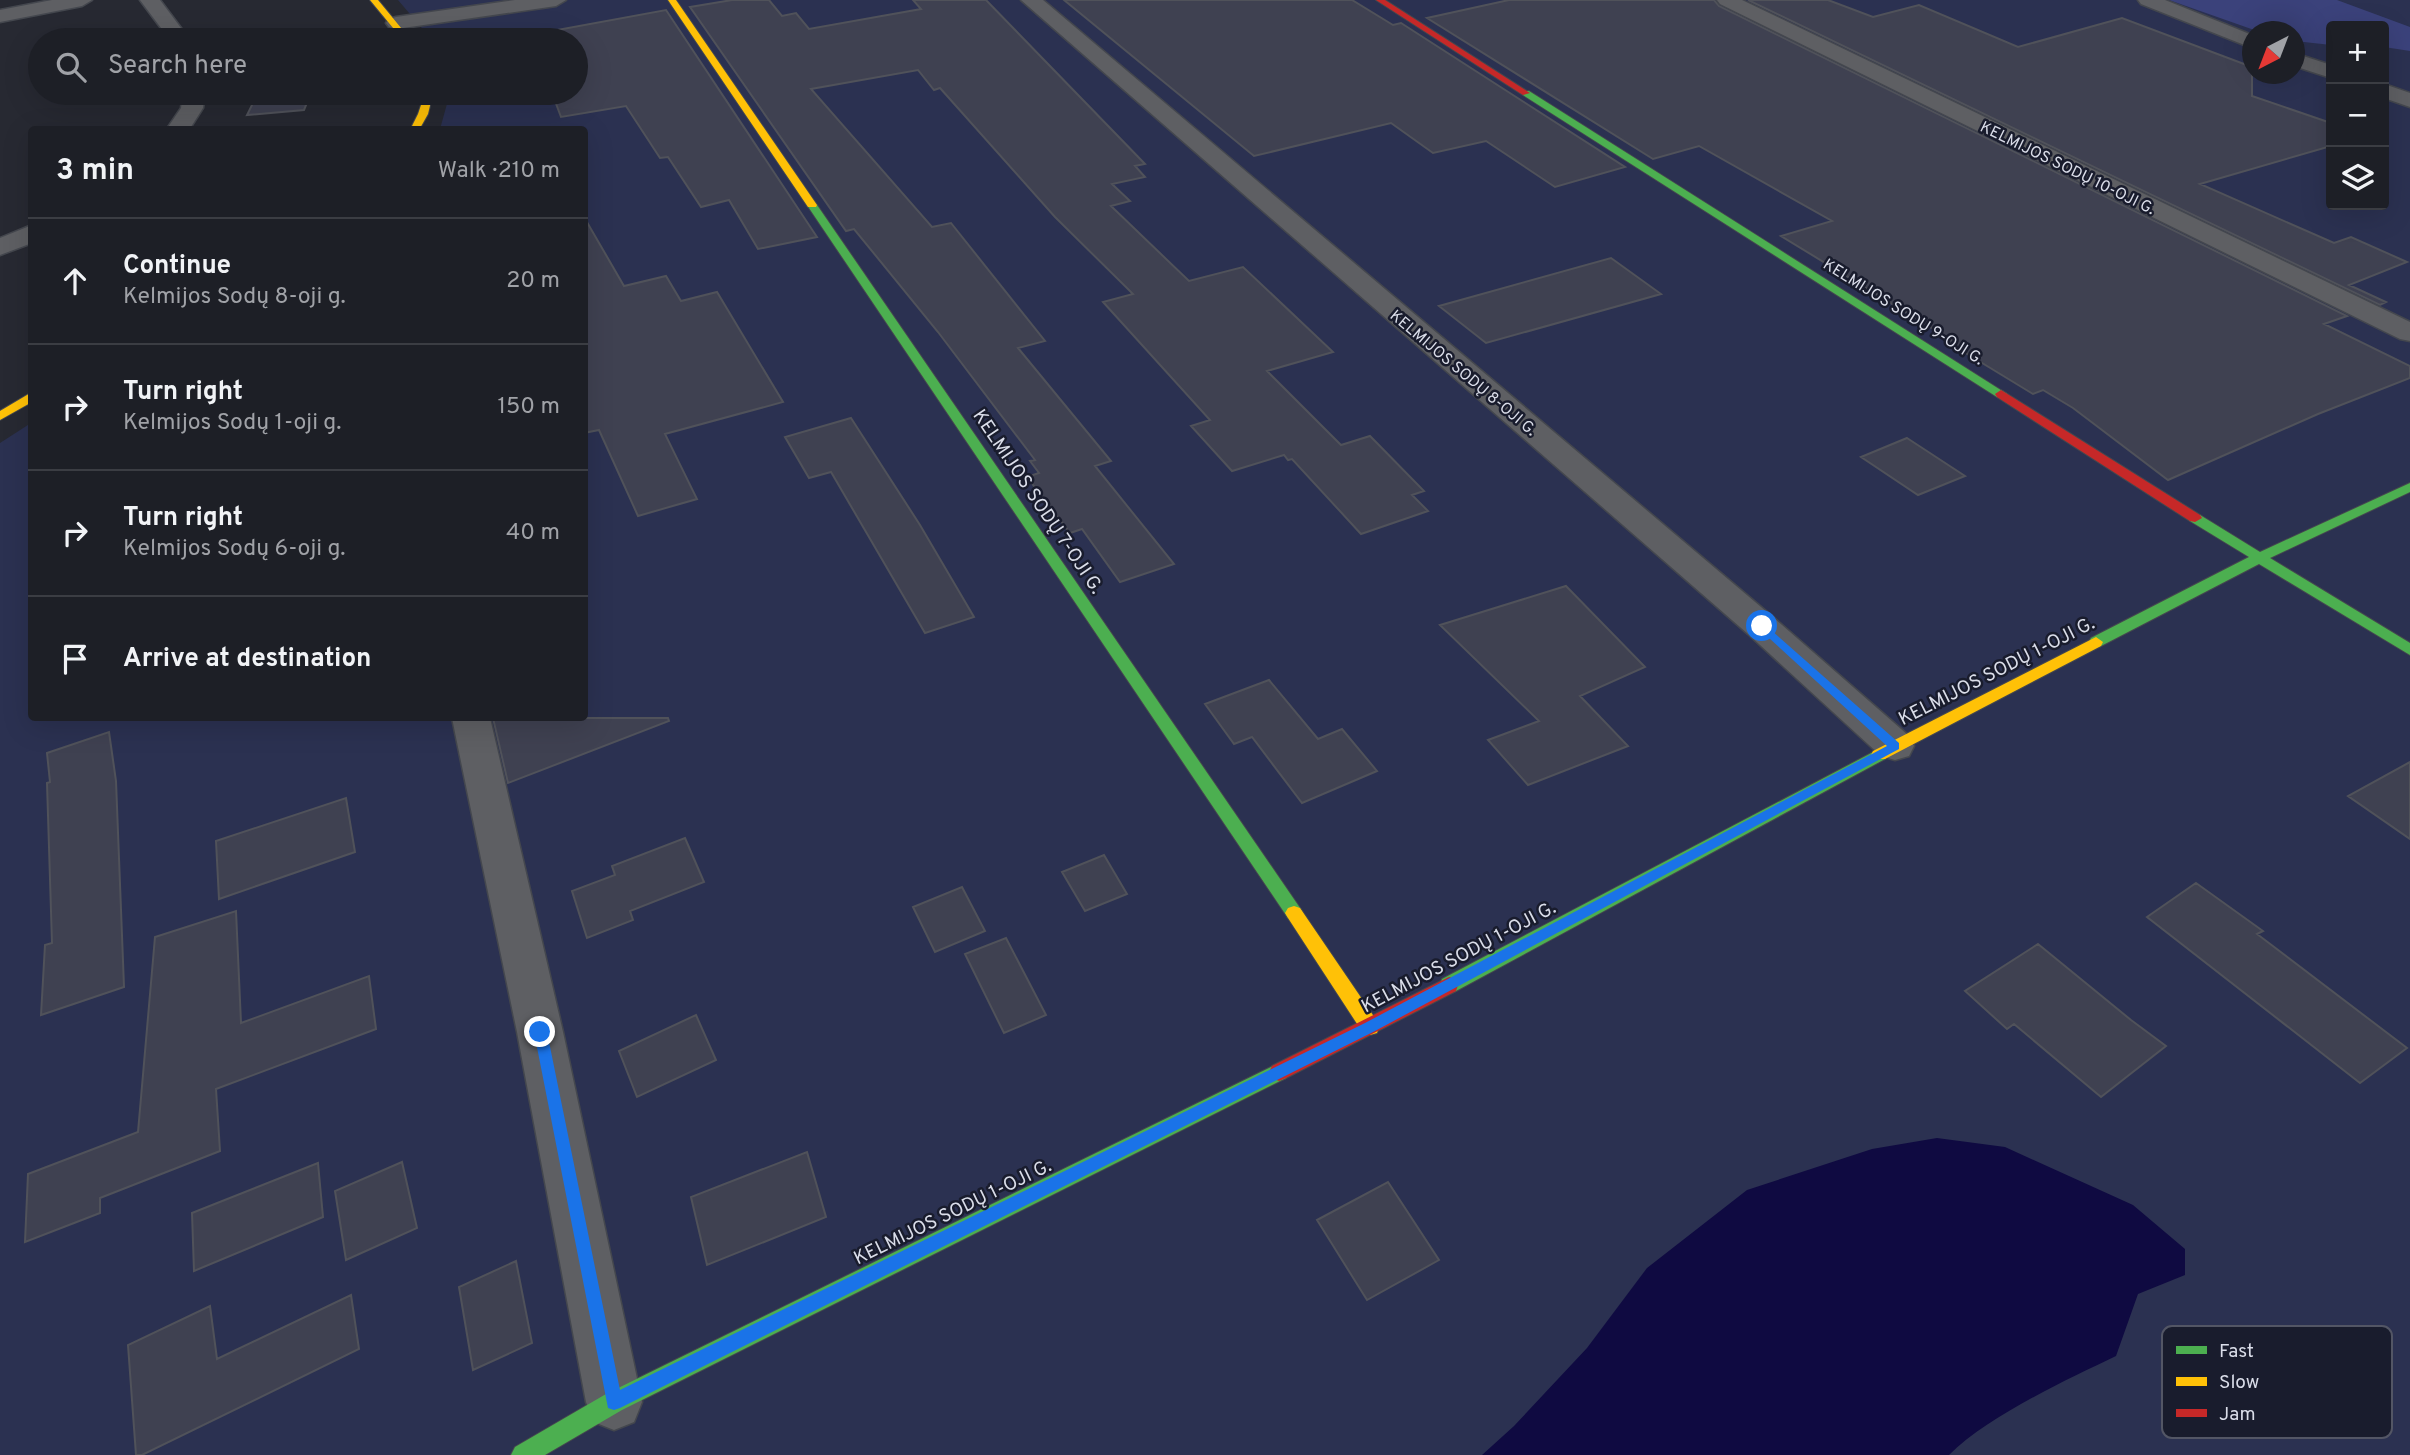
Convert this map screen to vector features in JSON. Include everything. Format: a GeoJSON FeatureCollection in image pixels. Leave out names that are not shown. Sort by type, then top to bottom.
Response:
{"type":"FeatureCollection","features":[{"type":"Feature","properties":{"kind":"street"},"geometry":{"type":"LineString","coordinates":[[0,16],[82,0]]}},
{"type":"Feature","properties":{"kind":"street"},"geometry":{"type":"LineString","coordinates":[[150,0],[171,28]]}},
{"type":"Feature","properties":{"kind":"street"},"geometry":{"type":"LineString","coordinates":[[374,0],[398,28]]}},
{"type":"Feature","properties":{"kind":"street"},"geometry":{"type":"LineString","coordinates":[[421,28],[556,0]]}},
{"type":"Feature","properties":{"kind":"street","name":"KELMIJOS SODŲ 7-OJI G."},"geometry":{"type":"LineString","coordinates":[[672,0],[1197,768],[1370,1027]]}},
{"type":"Feature","properties":{"kind":"street","name":"KELMIJOS SODŲ 8-OJI G."},"geometry":{"type":"LineString","coordinates":[[1031,0],[1762,626],[1895,746]]}},
{"type":"Feature","properties":{"kind":"street","name":"KELMIJOS SODŲ 9-OJI G."},"geometry":{"type":"LineString","coordinates":[[1380,0],[2259,558],[2410,650]]}},
{"type":"Feature","properties":{"kind":"street","name":"KELMIJOS SODŲ 10-OJI G."},"geometry":{"type":"LineString","coordinates":[[1727,0],[2410,332]]}},
{"type":"Feature","properties":{"kind":"street"},"geometry":{"type":"LineString","coordinates":[[2148,0],[2242,38]]}},
{"type":"Feature","properties":{"kind":"street"},"geometry":{"type":"LineString","coordinates":[[2305,63],[2326,70]]}},
{"type":"Feature","properties":{"kind":"street"},"geometry":{"type":"LineString","coordinates":[[2389,93],[2410,100]]}},
{"type":"Feature","properties":{"kind":"street"},"geometry":{"type":"LineString","coordinates":[[180,126],[192,105]]}},
{"type":"Feature","properties":{"kind":"street"},"geometry":{"type":"LineString","coordinates":[[416,126],[426,105]]}},
{"type":"Feature","properties":{"kind":"street"},"geometry":{"type":"LineString","coordinates":[[0,247],[28,235]]}},
{"type":"Feature","properties":{"kind":"street"},"geometry":{"type":"LineString","coordinates":[[0,416],[28,398]]}},
{"type":"Feature","properties":{"kind":"street","name":"KELMIJOS SODŲ 1-OJI G."},"geometry":{"type":"LineString","coordinates":[[523,1455],[614,1402],[1370,1027],[1895,746],[2259,558],[2410,487]]}},
{"type":"Feature","properties":{"kind":"street"},"geometry":{"type":"LineString","coordinates":[[472,721],[540,1032],[614,1402]]}},
{"type":"Feature","properties":{"kind":"shaded area"},"geometry":{"type":"Polygon","coordinates":[[[398,0],[2410,0],[2410,1455],[0,1455],[0,443],[28,425],[28,721],[588,721],[588,126],[441,126],[447,105],[588,105],[588,28],[422,28],[398,0]]]}},
{"type":"Feature","properties":{"kind":"shaded area"},"geometry":{"type":"Polygon","coordinates":[[[2169,0],[2337,0],[2410,27],[2410,51],[2389,48],[2389,21],[2326,21],[2326,44],[2305,42],[2305,21],[2242,21],[2242,26],[2169,0]]]}},
{"type":"Feature","properties":{"kind":"shaded area"},"geometry":{"type":"Polygon","coordinates":[[[1937,1138],[2005,1147],[2133,1205],[2185,1249],[2185,1275],[2138,1294],[2116,1356],[2006,1413],[1949,1455],[1482,1455],[1514,1426],[1587,1348],[1647,1268],[1747,1190],[1872,1149],[1937,1138]]]}},
{"type":"Feature","properties":{"kind":"building"},"geometry":{"type":"Polygon","coordinates":[[[732,0],[769,0],[782,16],[796,13],[809,29],[921,9],[913,0],[986,0],[1145,164],[1135,166],[1145,177],[1112,184],[1130,201],[1111,206],[1189,281],[1243,267],[1333,352],[1267,371],[1341,445],[1370,436],[1424,491],[1412,495],[1428,511],[1361,534],[1292,459],[1288,460],[1284,455],[1232,471],[1191,426],[1210,420],[1103,302],[1133,294],[1055,217],[940,88],[934,90],[918,70],[811,89],[932,227],[951,223],[1045,341],[1018,348],[1111,461],[1095,466],[1174,564],[1120,582],[1082,529],[1070,533],[1027,477],[1039,473],[1030,461],[1035,460],[938,332],[854,229],[846,231],[690,7],[732,0]]]}},
{"type":"Feature","properties":{"kind":"building"},"geometry":{"type":"Polygon","coordinates":[[[1064,0],[1352,0],[1393,25],[1401,23],[1625,167],[1555,187],[1486,141],[1433,153],[1391,123],[1254,156],[1064,0]]]}},
{"type":"Feature","properties":{"kind":"building"},"geometry":{"type":"Polygon","coordinates":[[[1509,0],[1714,0],[1719,6],[2347,316],[2324,324],[2410,366],[2410,378],[2318,414],[2168,480],[2073,408],[2043,390],[2033,394],[1946,341],[1951,340],[1781,236],[1832,221],[1699,146],[1653,159],[1427,18],[1509,0]]]}},
{"type":"Feature","properties":{"kind":"building"},"geometry":{"type":"Polygon","coordinates":[[[1748,0],[1828,0],[1873,17],[1919,5],[2018,47],[2122,18],[2242,63],[2242,84],[2252,84],[2252,96],[2326,121],[2326,147],[2200,184],[2334,243],[2351,237],[2407,262],[2349,285],[2386,302],[2380,305],[1748,0]]]}},
{"type":"Feature","properties":{"kind":"building"},"geometry":{"type":"Polygon","coordinates":[[[666,10],[817,237],[758,249],[729,200],[701,207],[668,157],[660,158],[626,106],[561,117],[556,105],[588,105],[588,28],[568,28],[666,10]]]}},
{"type":"Feature","properties":{"kind":"building"},"geometry":{"type":"Polygon","coordinates":[[[252,105],[306,105],[304,110],[247,115],[252,105]]]}},
{"type":"Feature","properties":{"kind":"building"},"geometry":{"type":"Polygon","coordinates":[[[588,224],[624,286],[666,276],[681,301],[717,292],[783,402],[665,434],[697,499],[638,516],[599,430],[588,432],[588,224]]]}},
{"type":"Feature","properties":{"kind":"building"},"geometry":{"type":"Polygon","coordinates":[[[1611,258],[1661,294],[1486,343],[1439,306],[1611,258]]]}},
{"type":"Feature","properties":{"kind":"building"},"geometry":{"type":"Polygon","coordinates":[[[851,418],[920,525],[974,617],[925,633],[831,472],[809,478],[785,437],[851,418]]]}},
{"type":"Feature","properties":{"kind":"building"},"geometry":{"type":"Polygon","coordinates":[[[1907,438],[1965,476],[1918,495],[1861,457],[1907,438]]]}},
{"type":"Feature","properties":{"kind":"building"},"geometry":{"type":"Polygon","coordinates":[[[1566,586],[1645,667],[1580,696],[1628,746],[1528,785],[1488,740],[1539,721],[1440,625],[1566,586]]]}},
{"type":"Feature","properties":{"kind":"building"},"geometry":{"type":"Polygon","coordinates":[[[1269,680],[1318,739],[1342,729],[1377,771],[1302,803],[1252,737],[1234,744],[1205,704],[1269,680]]]}},
{"type":"Feature","properties":{"kind":"building"},"geometry":{"type":"Polygon","coordinates":[[[668,718],[669,721],[508,783],[494,721],[668,718]]]}},
{"type":"Feature","properties":{"kind":"building"},"geometry":{"type":"Polygon","coordinates":[[[109,732],[116,781],[124,987],[41,1015],[45,945],[52,943],[47,783],[50,782],[47,753],[109,732]]]}},
{"type":"Feature","properties":{"kind":"building"},"geometry":{"type":"Polygon","coordinates":[[[2410,762],[2410,839],[2348,796],[2410,762]]]}},
{"type":"Feature","properties":{"kind":"building"},"geometry":{"type":"Polygon","coordinates":[[[346,798],[355,852],[219,899],[216,841],[346,798]]]}},
{"type":"Feature","properties":{"kind":"building"},"geometry":{"type":"Polygon","coordinates":[[[685,838],[704,882],[630,911],[633,920],[587,938],[572,891],[615,875],[612,866],[685,838]]]}},
{"type":"Feature","properties":{"kind":"building"},"geometry":{"type":"Polygon","coordinates":[[[1104,855],[1127,894],[1085,911],[1062,872],[1104,855]]]}},
{"type":"Feature","properties":{"kind":"building"},"geometry":{"type":"Polygon","coordinates":[[[2196,883],[2263,931],[2257,934],[2407,1048],[2360,1083],[2147,917],[2196,883]]]}},
{"type":"Feature","properties":{"kind":"building"},"geometry":{"type":"Polygon","coordinates":[[[962,887],[985,931],[935,952],[913,907],[962,887]]]}},
{"type":"Feature","properties":{"kind":"building"},"geometry":{"type":"Polygon","coordinates":[[[236,911],[241,1023],[369,976],[376,1029],[216,1089],[220,1151],[100,1198],[100,1213],[25,1242],[28,1174],[138,1132],[155,937],[236,911]]]}},
{"type":"Feature","properties":{"kind":"building"},"geometry":{"type":"Polygon","coordinates":[[[1006,938],[1046,1015],[1004,1033],[965,954],[1006,938]]]}},
{"type":"Feature","properties":{"kind":"building"},"geometry":{"type":"Polygon","coordinates":[[[2038,944],[2166,1046],[2101,1097],[2014,1024],[2007,1029],[1965,991],[2038,944]]]}},
{"type":"Feature","properties":{"kind":"building"},"geometry":{"type":"Polygon","coordinates":[[[696,1015],[716,1060],[637,1097],[619,1051],[696,1015]]]}},
{"type":"Feature","properties":{"kind":"building"},"geometry":{"type":"Polygon","coordinates":[[[807,1152],[826,1217],[707,1265],[691,1197],[807,1152]]]}},
{"type":"Feature","properties":{"kind":"building"},"geometry":{"type":"Polygon","coordinates":[[[402,1162],[417,1228],[346,1260],[335,1191],[402,1162]]]}},
{"type":"Feature","properties":{"kind":"building"},"geometry":{"type":"Polygon","coordinates":[[[318,1163],[323,1217],[194,1271],[192,1213],[318,1163]]]}},
{"type":"Feature","properties":{"kind":"building"},"geometry":{"type":"Polygon","coordinates":[[[1388,1182],[1439,1260],[1367,1300],[1317,1220],[1388,1182]]]}},
{"type":"Feature","properties":{"kind":"building"},"geometry":{"type":"Polygon","coordinates":[[[516,1261],[532,1343],[473,1370],[459,1287],[516,1261]]]}},
{"type":"Feature","properties":{"kind":"building"},"geometry":{"type":"Polygon","coordinates":[[[351,1295],[359,1349],[142,1455],[136,1455],[128,1345],[210,1306],[217,1359],[351,1295]]]}},
{"type":"Feature","properties":{"kind":"traffic: fast"},"geometry":{"type":"LineString","coordinates":[[1526,93],[2001,394]]}},
{"type":"Feature","properties":{"kind":"traffic: fast"},"geometry":{"type":"LineString","coordinates":[[812,205],[1294,913]]}},
{"type":"Feature","properties":{"kind":"traffic: fast"},"geometry":{"type":"LineString","coordinates":[[2096,642],[2259,558],[2410,487]]}},
{"type":"Feature","properties":{"kind":"traffic: fast"},"geometry":{"type":"LineString","coordinates":[[2195,518],[2410,650]]}},
{"type":"Feature","properties":{"kind":"traffic: fast"},"geometry":{"type":"LineString","coordinates":[[1449,985],[1879,755]]}},
{"type":"Feature","properties":{"kind":"traffic: fast"},"geometry":{"type":"LineString","coordinates":[[523,1455],[614,1402],[1279,1072]]}},
{"type":"Feature","properties":{"kind":"traffic: slow"},"geometry":{"type":"LineString","coordinates":[[374,0],[397,28]]}},
{"type":"Feature","properties":{"kind":"traffic: slow"},"geometry":{"type":"LineString","coordinates":[[672,0],[812,205]]}},
{"type":"Feature","properties":{"kind":"traffic: slow"},"geometry":{"type":"LineString","coordinates":[[416,126],[426,105]]}},
{"type":"Feature","properties":{"kind":"traffic: slow"},"geometry":{"type":"LineString","coordinates":[[0,416],[28,398]]}},
{"type":"Feature","properties":{"kind":"traffic: slow"},"geometry":{"type":"LineString","coordinates":[[1879,755],[2096,642]]}},
{"type":"Feature","properties":{"kind":"traffic: slow"},"geometry":{"type":"LineString","coordinates":[[1294,913],[1370,1027]]}},
{"type":"Feature","properties":{"kind":"traffic: jam"},"geometry":{"type":"LineString","coordinates":[[1380,0],[1526,93]]}},
{"type":"Feature","properties":{"kind":"traffic: jam"},"geometry":{"type":"LineString","coordinates":[[2001,394],[2195,518]]}},
{"type":"Feature","properties":{"kind":"traffic: jam"},"geometry":{"type":"LineString","coordinates":[[1279,1072],[1449,985]]}},
{"type":"Feature","properties":{"kind":"route"},"geometry":{"type":"LineString","coordinates":[[540,1032],[614,1402],[1370,1027],[1895,746],[1762,626]]}}]}
